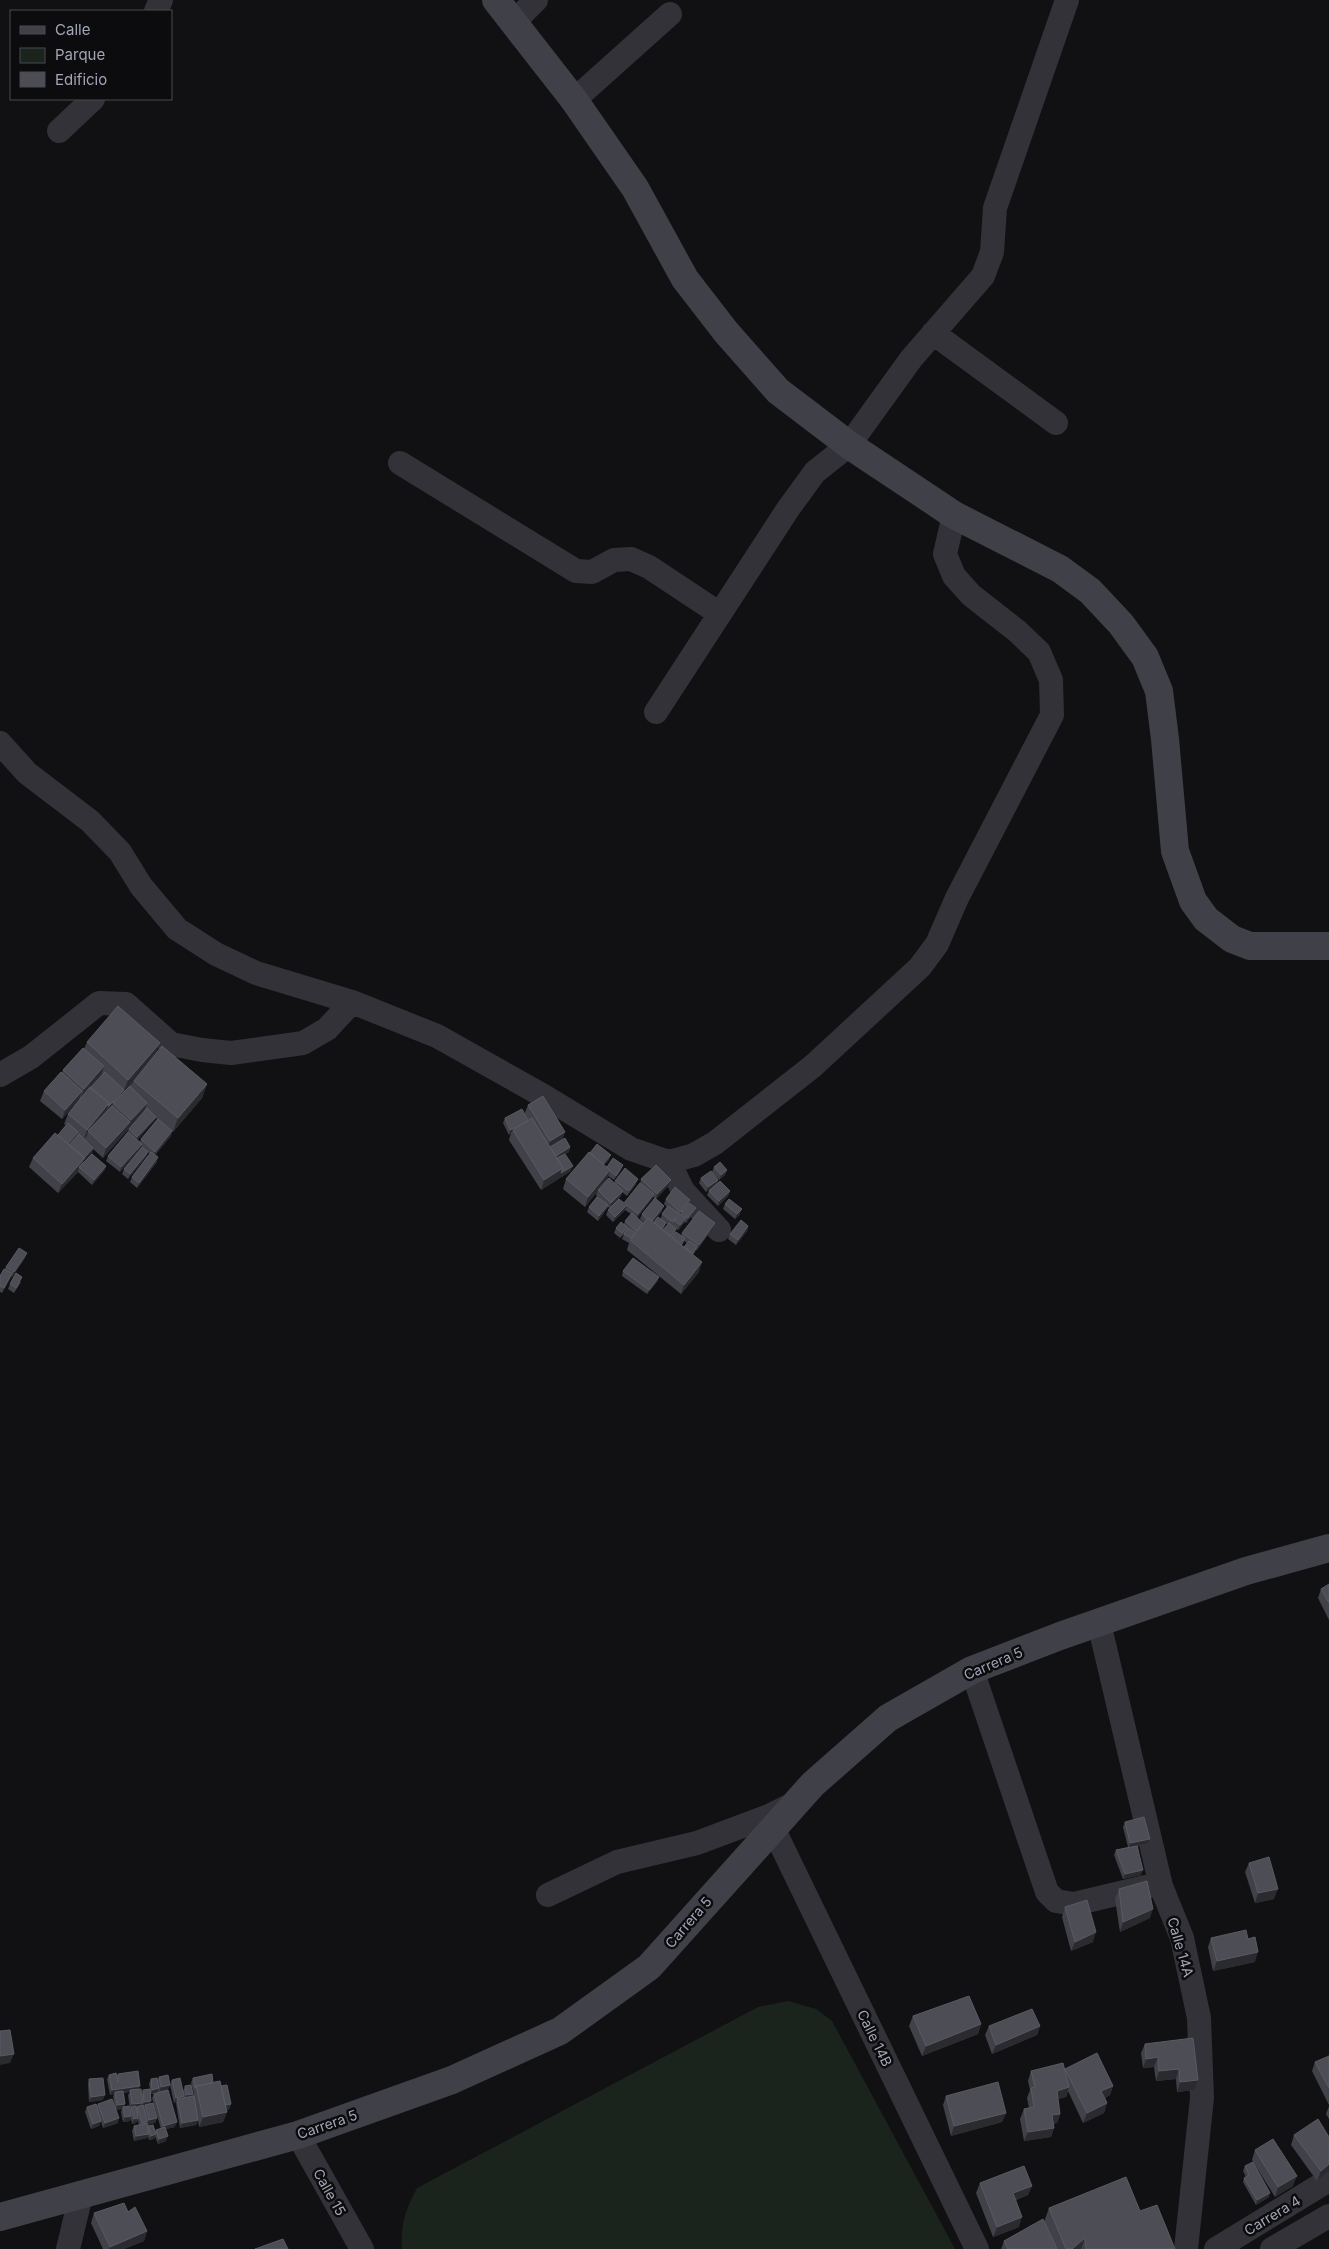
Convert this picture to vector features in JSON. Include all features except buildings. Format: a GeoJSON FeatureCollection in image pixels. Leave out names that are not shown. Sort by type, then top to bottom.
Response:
{"type":"FeatureCollection","features":[{"type":"Feature","properties":{"kind":"main road"},"geometry":{"type":"LineString","coordinates":[[496,0],[574,100],[635,188],[685,278],[726,332],[778,390],[849,445],[954,515],[1060,569],[1090,591],[1121,624],[1145,657],[1159,691],[1175,851],[1193,901],[1206,919],[1232,939],[1250,946],[1329,946]]}},
{"type":"Feature","properties":{"kind":"main road","name":"Carrera 5"},"geometry":{"type":"LineString","coordinates":[[0,2217],[298,2135],[452,2080],[560,2031],[649,1967],[813,1784],[888,1718],[972,1670],[1246,1571],[1329,1548]]}},
{"type":"Feature","properties":{"kind":"street"},"geometry":{"type":"LineString","coordinates":[[514,22],[536,0]]}},
{"type":"Feature","properties":{"kind":"street"},"geometry":{"type":"LineString","coordinates":[[656,712],[788,509],[815,472],[849,445],[912,358],[983,276],[992,252],[995,208],[1067,0]]}},
{"type":"Feature","properties":{"kind":"street"},"geometry":{"type":"LineString","coordinates":[[574,100],[670,14]]}},
{"type":"Feature","properties":{"kind":"street"},"geometry":{"type":"LineString","coordinates":[[59,131],[91,100]]}},
{"type":"Feature","properties":{"kind":"street"},"geometry":{"type":"LineString","coordinates":[[934,333],[1056,423]]}},
{"type":"Feature","properties":{"kind":"street"},"geometry":{"type":"LineString","coordinates":[[400,463],[576,571],[592,572],[614,560],[631,559],[649,567],[720,614]]}},
{"type":"Feature","properties":{"kind":"street"},"geometry":{"type":"LineString","coordinates":[[0,743],[27,773],[90,821],[120,852],[141,886],[176,929],[216,954],[256,973],[352,1002],[437,1036],[542,1095],[631,1149],[669,1162],[694,1155],[715,1143],[813,1066],[920,967],[937,944],[957,898],[1052,715],[1051,680],[1038,652],[1017,631],[971,595],[954,576],[945,554],[954,515]]}},
{"type":"Feature","properties":{"kind":"street"},"geometry":{"type":"LineString","coordinates":[[0,1075],[31,1057],[99,1002],[126,1004],[171,1044],[231,1053],[303,1043],[327,1028],[352,1002]]}},
{"type":"Feature","properties":{"kind":"street"},"geometry":{"type":"LineString","coordinates":[[669,1162],[683,1191],[719,1230]]}},
{"type":"Feature","properties":{"kind":"street","name":"Calle 14A"},"geometry":{"type":"LineString","coordinates":[[1099,1623],[1161,1886],[1182,1938],[1199,2018],[1202,2098],[1186,2249]]}},
{"type":"Feature","properties":{"kind":"street"},"geometry":{"type":"LineString","coordinates":[[972,1670],[1047,1892],[1056,1902],[1074,1904],[1146,1886],[1161,1886]]}},
{"type":"Feature","properties":{"kind":"street"},"geometry":{"type":"LineString","coordinates":[[548,1895],[617,1862],[697,1842],[769,1816],[798,1801]]}},
{"type":"Feature","properties":{"kind":"street","name":"Calle 14B"},"geometry":{"type":"LineString","coordinates":[[773,1828],[977,2249]]}},
{"type":"Feature","properties":{"kind":"street","name":"Calle 15"},"geometry":{"type":"LineString","coordinates":[[298,2135],[362,2249]]}},
{"type":"Feature","properties":{"kind":"street","name":"Carrera 4"},"geometry":{"type":"LineString","coordinates":[[1216,2249],[1329,2180]]}},
{"type":"Feature","properties":{"kind":"street"},"geometry":{"type":"LineString","coordinates":[[68,2249],[81,2195]]}},
{"type":"Feature","properties":{"kind":"street"},"geometry":{"type":"LineString","coordinates":[[1272,2249],[1329,2216]]}},
{"type":"Feature","properties":{"kind":"green space"},"geometry":{"type":"Polygon","coordinates":[[[788,2001],[816,2009],[832,2021],[955,2249],[402,2249],[405,2217],[417,2188],[758,2007],[788,2001]]]}}]}
